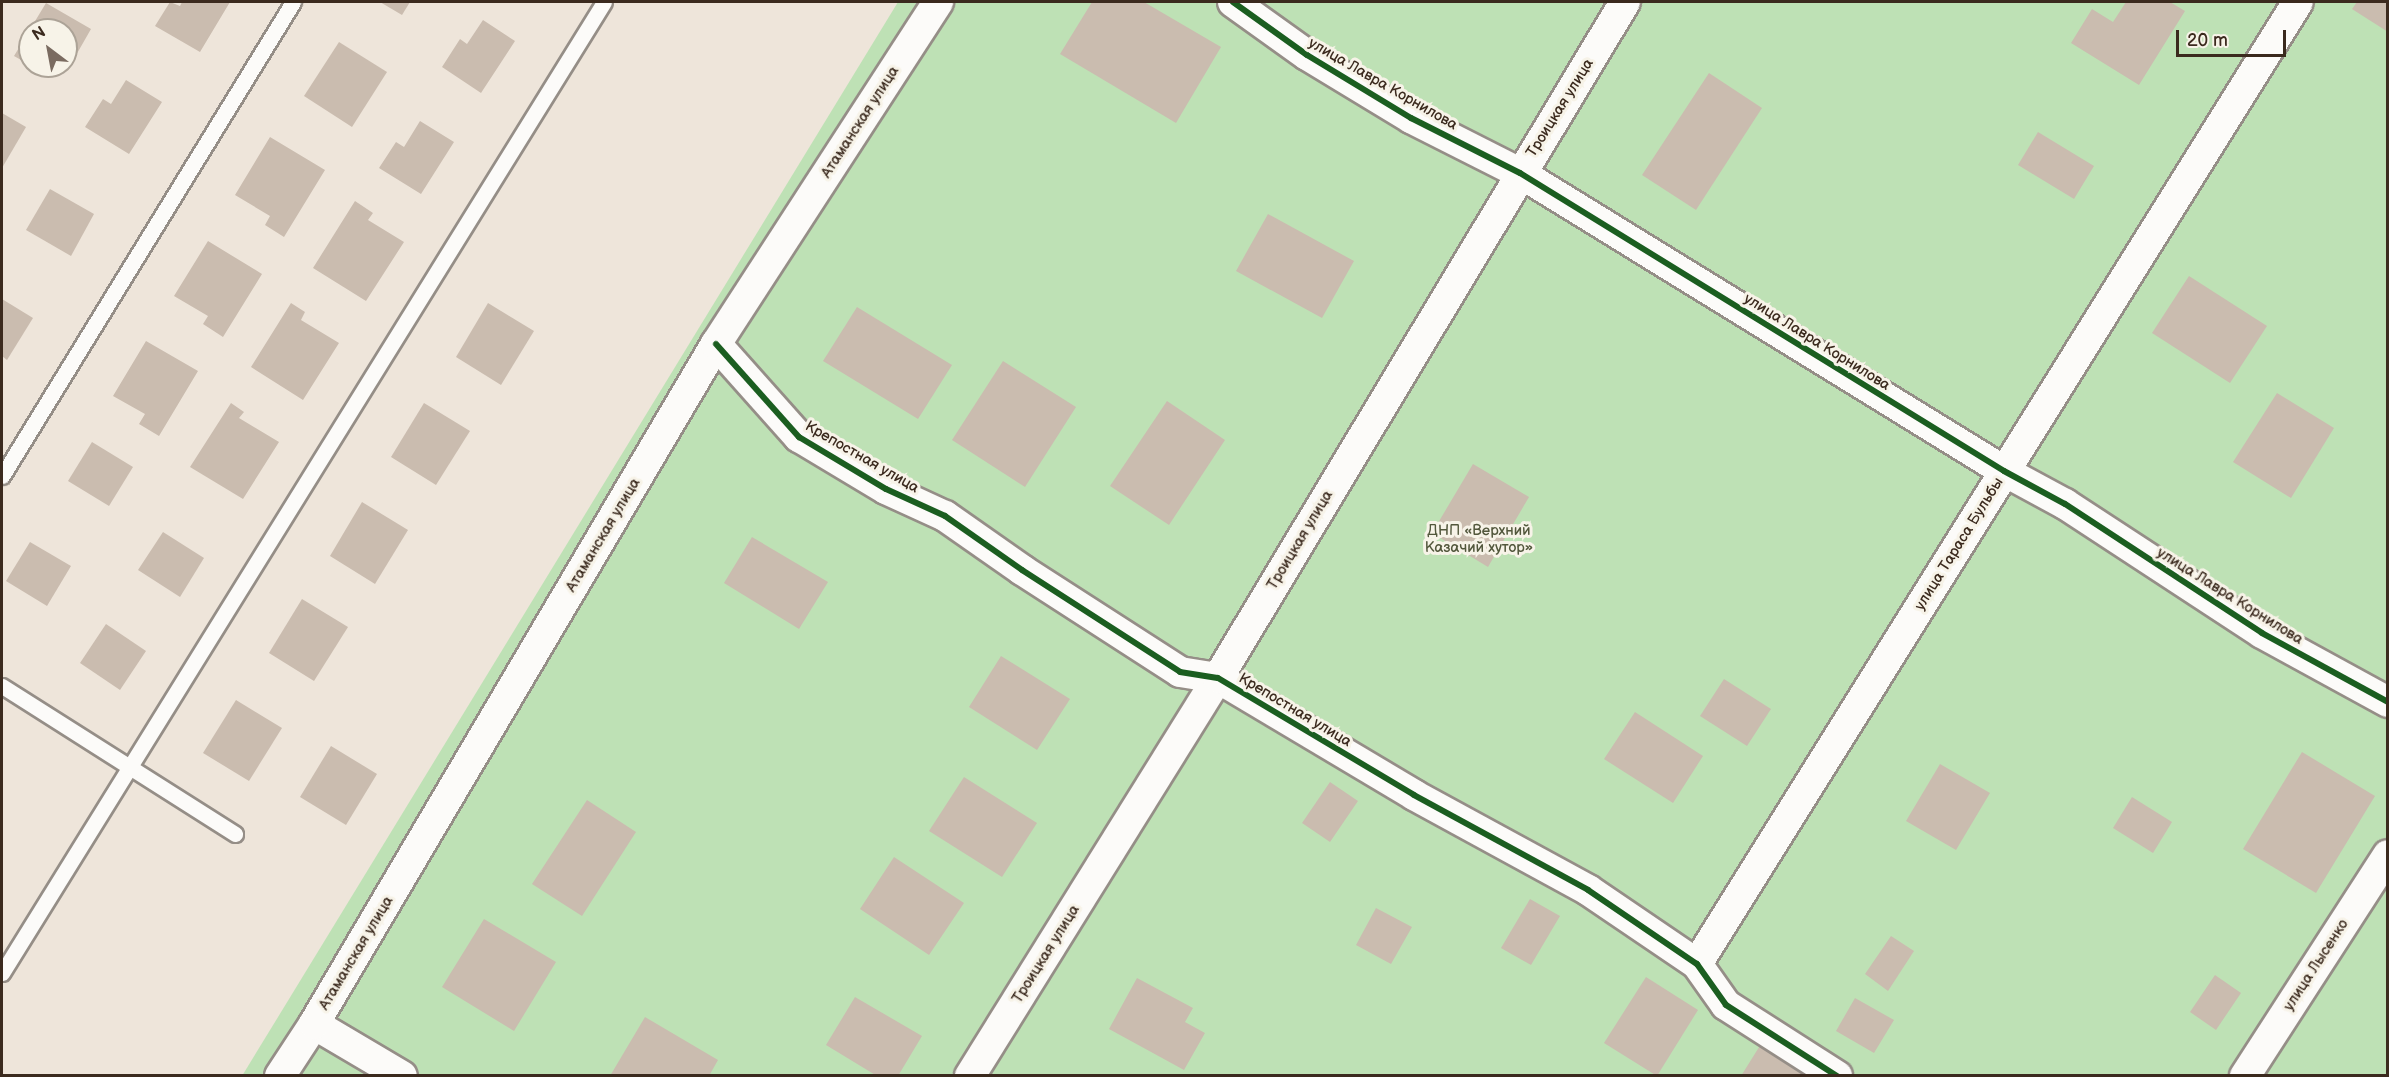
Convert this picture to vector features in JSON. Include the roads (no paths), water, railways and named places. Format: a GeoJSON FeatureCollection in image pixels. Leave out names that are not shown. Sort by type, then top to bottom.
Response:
{"type":"FeatureCollection","features":[{"type":"Feature","properties":{"kind":"street","name":"Атаманская улица"},"geometry":{"type":"LineString","coordinates":[[279,1076],[314,1024],[716,344],[938,2]]}},
{"type":"Feature","properties":{"kind":"street","name":"улица Лавра Корнилова"},"geometry":{"type":"LineString","coordinates":[[1233,2],[1307,55],[1411,118],[1520,173],[2004,471],[2065,504],[2262,633],[2388,702]]}},
{"type":"Feature","properties":{"kind":"street","name":"Троицкая улица"},"geometry":{"type":"LineString","coordinates":[[970,1076],[1218,678],[1625,2]]}},
{"type":"Feature","properties":{"kind":"street","name":"улица Тараса Бульбы"},"geometry":{"type":"LineString","coordinates":[[1696,964],[2298,2]]}},
{"type":"Feature","properties":{"kind":"street","name":"Крепостная улица"},"geometry":{"type":"LineString","coordinates":[[716,344],[799,437],[886,489],[945,516],[1022,570],[1180,672],[1218,678],[1414,795],[1588,890],[1696,964],[1726,1005],[1837,1076]]}},
{"type":"Feature","properties":{"kind":"street","name":"улица Лысенко"},"geometry":{"type":"LineString","coordinates":[[2245,1076],[2388,855]]}},
{"type":"Feature","properties":{"kind":"street"},"geometry":{"type":"LineString","coordinates":[[314,1024],[402,1076]]}},
{"type":"Feature","properties":{"kind":"lane"},"geometry":{"type":"LineString","coordinates":[[2,476],[293,2]]}},
{"type":"Feature","properties":{"kind":"lane"},"geometry":{"type":"LineString","coordinates":[[2,973],[604,2]]}},
{"type":"Feature","properties":{"kind":"lane"},"geometry":{"type":"LineString","coordinates":[[2,686],[235,834]]}},
{"type":"Feature","properties":{"kind":"park label","name":"ДНП «Верхний Казачий хутор»"},"geometry":{"type":"Point","coordinates":[1479,538]}}]}
